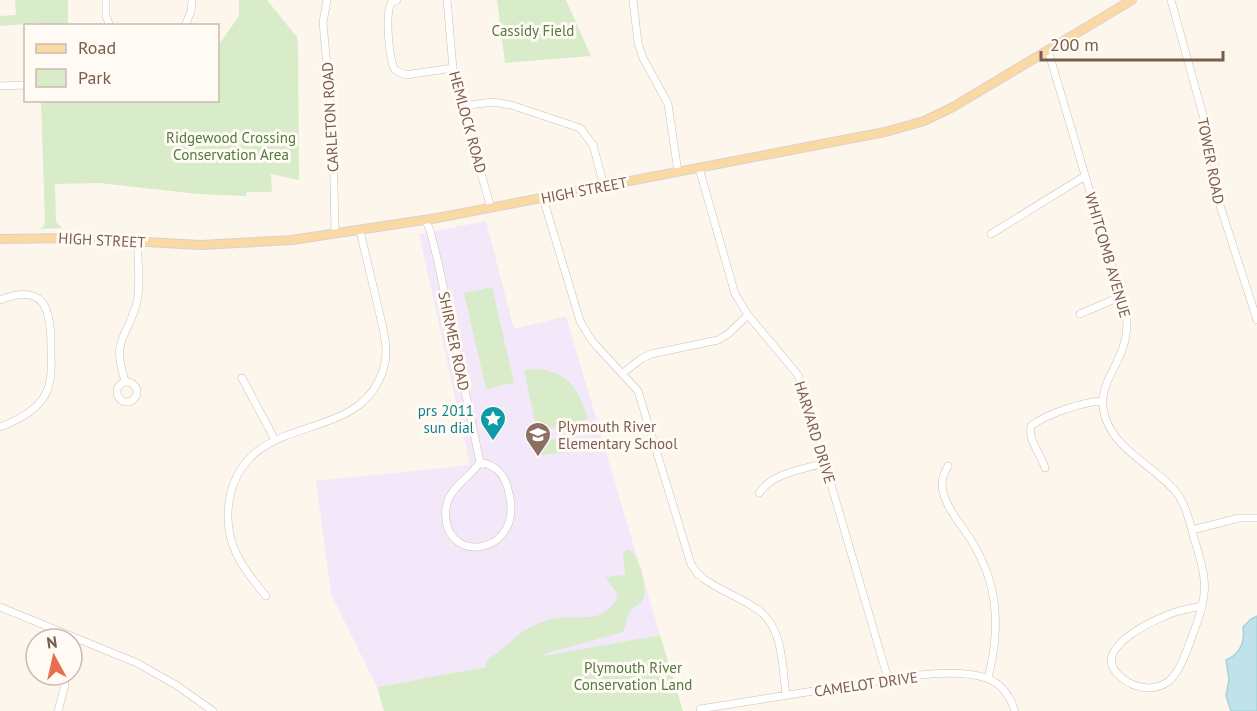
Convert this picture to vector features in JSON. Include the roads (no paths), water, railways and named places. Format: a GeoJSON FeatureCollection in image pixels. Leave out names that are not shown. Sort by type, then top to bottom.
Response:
{"type":"FeatureCollection","features":[{"type":"Feature","properties":{"kind":"main road","name":"HIGH STREET"},"geometry":{"type":"LineString","coordinates":[[0,239],[73,238],[231,244],[271,242],[425,220],[878,134],[916,124],[953,107],[1132,0]]}},
{"type":"Feature","properties":{"kind":"street"},"geometry":{"type":"LineString","coordinates":[[105,0],[109,24]]}},
{"type":"Feature","properties":{"kind":"street"},"geometry":{"type":"LineString","coordinates":[[186,24],[192,0]]}},
{"type":"Feature","properties":{"kind":"street","name":"CARLETON ROAD"},"geometry":{"type":"LineString","coordinates":[[327,0],[323,22],[333,135],[334,234]]}},
{"type":"Feature","properties":{"kind":"street"},"geometry":{"type":"LineString","coordinates":[[397,0],[391,3],[388,14],[391,61],[395,70],[405,75],[453,68]]}},
{"type":"Feature","properties":{"kind":"street","name":"HEMLOCK ROAD"},"geometry":{"type":"LineString","coordinates":[[447,0],[453,68],[461,106],[491,208]]}},
{"type":"Feature","properties":{"kind":"street"},"geometry":{"type":"LineString","coordinates":[[633,0],[638,43],[668,104],[678,172]]}},
{"type":"Feature","properties":{"kind":"street","name":"TOWER ROAD"},"geometry":{"type":"LineString","coordinates":[[1171,0],[1211,144],[1216,193],[1257,320]]}},
{"type":"Feature","properties":{"kind":"street","name":"WHITCOMB AVENUE"},"geometry":{"type":"LineString","coordinates":[[1048,50],[1127,317],[1124,345],[1105,384],[1102,401]]}},
{"type":"Feature","properties":{"kind":"street"},"geometry":{"type":"LineString","coordinates":[[0,86],[24,85]]}},
{"type":"Feature","properties":{"kind":"street"},"geometry":{"type":"LineString","coordinates":[[461,106],[493,102],[522,108],[580,128],[593,145],[604,186]]}},
{"type":"Feature","properties":{"kind":"street","name":"HARVARD DRIVE"},"geometry":{"type":"LineString","coordinates":[[699,168],[730,280],[740,303],[798,375],[888,679]]}},
{"type":"Feature","properties":{"kind":"street"},"geometry":{"type":"LineString","coordinates":[[991,234],[1085,176]]}},
{"type":"Feature","properties":{"kind":"street"},"geometry":{"type":"LineString","coordinates":[[543,198],[580,321],[592,341],[623,373],[638,391],[642,400],[691,564],[704,579],[769,619],[776,636],[786,695]]}},
{"type":"Feature","properties":{"kind":"street","name":"SHIRMER ROAD"},"geometry":{"type":"LineString","coordinates":[[425,220],[430,230],[438,262],[480,462]]}},
{"type":"Feature","properties":{"kind":"street"},"geometry":{"type":"LineString","coordinates":[[266,596],[247,574],[235,553],[228,532],[228,512],[233,488],[239,475],[256,453],[275,440],[342,416],[364,401],[378,383],[386,360],[385,339],[360,231]]}},
{"type":"Feature","properties":{"kind":"street"},"geometry":{"type":"LineString","coordinates":[[125,381],[119,350],[137,300],[138,242]]}},
{"type":"Feature","properties":{"kind":"street"},"geometry":{"type":"LineString","coordinates":[[0,300],[23,293],[31,295],[44,304],[51,327],[51,375],[48,390],[40,402],[15,421],[0,427]]}},
{"type":"Feature","properties":{"kind":"street"},"geometry":{"type":"LineString","coordinates":[[1080,314],[1122,296]]}},
{"type":"Feature","properties":{"kind":"street"},"geometry":{"type":"LineString","coordinates":[[623,373],[651,354],[718,340],[748,315]]}},
{"type":"Feature","properties":{"kind":"street"},"geometry":{"type":"LineString","coordinates":[[242,378],[275,440]]}},
{"type":"Feature","properties":{"kind":"street"},"geometry":{"type":"LineString","coordinates":[[1045,468],[1031,437],[1031,426],[1047,417],[1081,405],[1102,401],[1105,416],[1113,433],[1179,497],[1185,507],[1204,578],[1202,606],[1181,664],[1170,680],[1155,687],[1140,687],[1125,681],[1117,674],[1113,669],[1112,656],[1125,639],[1154,621],[1179,611],[1202,606]]}},
{"type":"Feature","properties":{"kind":"street"},"geometry":{"type":"LineString","coordinates":[[480,462],[493,465],[503,477],[511,498],[512,513],[509,526],[502,537],[488,545],[471,547],[453,538],[446,523],[446,512],[450,495],[480,462]]}},
{"type":"Feature","properties":{"kind":"street"},"geometry":{"type":"LineString","coordinates":[[759,493],[764,485],[775,477],[824,463]]}},
{"type":"Feature","properties":{"kind":"street"},"geometry":{"type":"LineString","coordinates":[[948,466],[942,484],[945,497],[977,550],[992,592],[996,621],[988,678],[996,682],[1008,694],[1015,711]]}},
{"type":"Feature","properties":{"kind":"street"},"geometry":{"type":"LineString","coordinates":[[1192,530],[1239,518],[1257,518]]}},
{"type":"Feature","properties":{"kind":"street"},"geometry":{"type":"LineString","coordinates":[[0,607],[44,627]]}},
{"type":"Feature","properties":{"kind":"street"},"geometry":{"type":"LineString","coordinates":[[84,643],[121,655],[152,671],[213,711]]}},
{"type":"Feature","properties":{"kind":"street","name":"CAMELOT DRIVE"},"geometry":{"type":"LineString","coordinates":[[700,709],[888,679],[958,674],[988,678]]}},
{"type":"Feature","properties":{"kind":"street"},"geometry":{"type":"LineString","coordinates":[[58,711],[64,687]]}},
{"type":"Feature","properties":{"kind":"water"},"geometry":{"type":"Polygon","coordinates":[[[1257,616],[1257,711],[1231,711],[1226,696],[1229,680],[1226,660],[1241,647],[1243,627],[1257,616]]]}},
{"type":"Feature","properties":{"kind":"place","name":"prs 2011 sun dial"},"geometry":{"type":"Point","coordinates":[493,442]}},
{"type":"Feature","properties":{"kind":"place","name":"Plymouth River Elementary School"},"geometry":{"type":"Point","coordinates":[538,458]}},
{"type":"Feature","properties":{"kind":"park label","name":"Cassidy Field"},"geometry":{"type":"Point","coordinates":[533,30]}},
{"type":"Feature","properties":{"kind":"park label","name":"Ridgewood Crossing Conservation Area"},"geometry":{"type":"Point","coordinates":[231,146]}},
{"type":"Feature","properties":{"kind":"park label","name":"Plymouth River Conservation Land"},"geometry":{"type":"Point","coordinates":[633,676]}}]}
